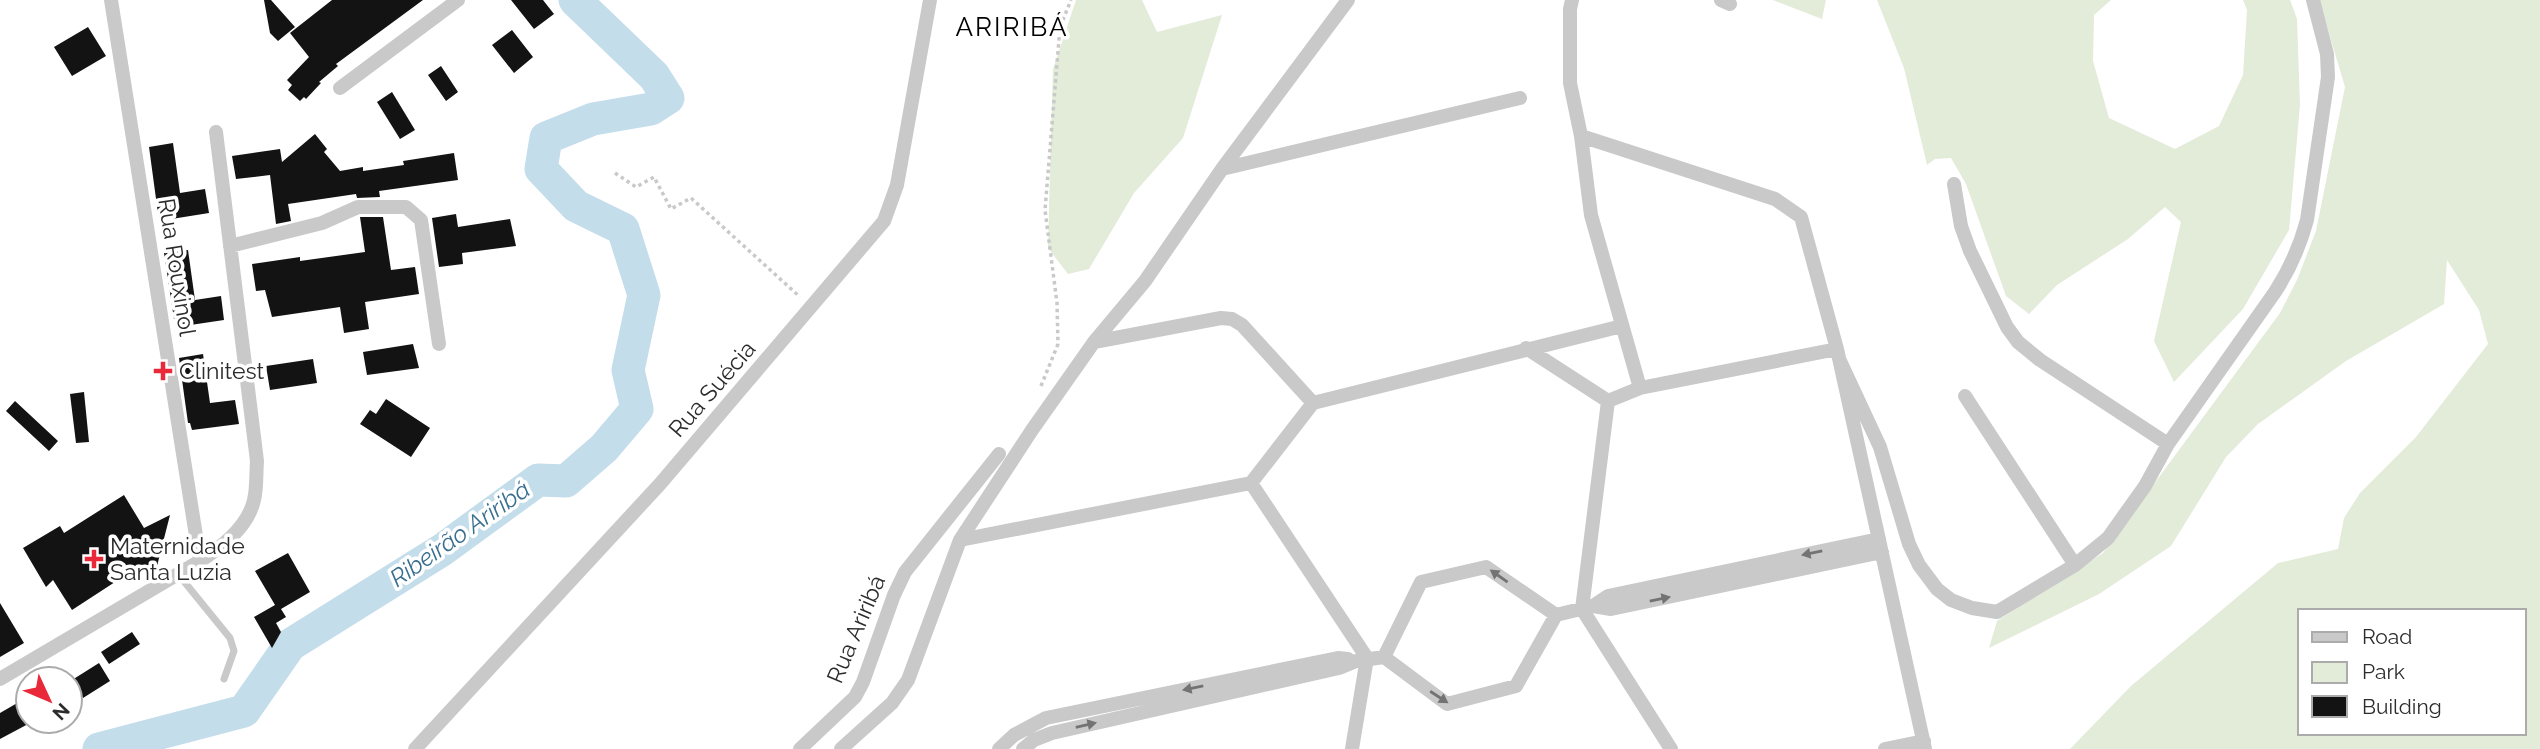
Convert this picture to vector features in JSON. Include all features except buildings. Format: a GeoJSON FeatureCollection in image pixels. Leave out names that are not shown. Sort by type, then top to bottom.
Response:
{"type":"FeatureCollection","features":[{"type":"Feature","properties":{"kind":"street","name":"Rua Rouxinol"},"geometry":{"type":"LineString","coordinates":[[111,0],[201,561]]}},
{"type":"Feature","properties":{"kind":"street"},"geometry":{"type":"LineString","coordinates":[[340,88],[458,0]]}},
{"type":"Feature","properties":{"kind":"street","name":"Rua Suécia"},"geometry":{"type":"LineString","coordinates":[[415,749],[668,475],[884,221],[892,204],[930,0]]}},
{"type":"Feature","properties":{"kind":"street"},"geometry":{"type":"LineString","coordinates":[[841,749],[892,703],[908,680],[960,540],[1032,430],[1094,342],[1144,281],[1222,169],[1348,0]]}},
{"type":"Feature","properties":{"kind":"street"},"geometry":{"type":"LineString","coordinates":[[1572,0],[1570,83],[1581,136],[1591,215],[1640,388]]}},
{"type":"Feature","properties":{"kind":"street"},"geometry":{"type":"LineString","coordinates":[[1838,355],[1880,447],[1909,544],[1919,565],[1937,589],[1951,600],[1972,608],[1997,612],[2076,565],[2108,538],[2145,486],[2168,444],[2275,292],[2301,243],[2307,220],[2328,77],[2327,54],[2313,0]]}},
{"type":"Feature","properties":{"kind":"street"},"geometry":{"type":"LineString","coordinates":[[1222,169],[1520,99]]}},
{"type":"Feature","properties":{"kind":"street"},"geometry":{"type":"LineString","coordinates":[[0,679],[218,550],[237,531],[251,511],[257,461],[216,132]]}},
{"type":"Feature","properties":{"kind":"street"},"geometry":{"type":"LineString","coordinates":[[1581,136],[1775,199],[1801,217],[1838,355],[1925,745],[1885,749]]}},
{"type":"Feature","properties":{"kind":"street"},"geometry":{"type":"LineString","coordinates":[[1954,184],[1961,226],[1970,251],[2007,327],[2018,342],[2040,360],[2168,444]]}},
{"type":"Feature","properties":{"kind":"street"},"geometry":{"type":"LineString","coordinates":[[230,246],[322,223],[358,207],[406,207],[421,220],[439,344]]}},
{"type":"Feature","properties":{"kind":"street"},"geometry":{"type":"LineString","coordinates":[[1094,342],[1221,318],[1232,319],[1242,325],[1313,403]]}},
{"type":"Feature","properties":{"kind":"street"},"geometry":{"type":"LineString","coordinates":[[960,540],[1251,483],[1313,403],[1622,326]]}},
{"type":"Feature","properties":{"kind":"street"},"geometry":{"type":"LineString","coordinates":[[1526,348],[1608,401]]}},
{"type":"Feature","properties":{"kind":"street"},"geometry":{"type":"LineString","coordinates":[[1608,401],[1640,388],[1838,355]]}},
{"type":"Feature","properties":{"kind":"street"},"geometry":{"type":"LineString","coordinates":[[1965,396],[2076,565]]}},
{"type":"Feature","properties":{"kind":"street"},"geometry":{"type":"LineString","coordinates":[[1608,401],[1588,608],[1671,749]]}},
{"type":"Feature","properties":{"kind":"street","name":"Rua Ariribá"},"geometry":{"type":"LineString","coordinates":[[800,749],[855,697],[905,572],[934,532],[999,454]]}},
{"type":"Feature","properties":{"kind":"street"},"geometry":{"type":"LineString","coordinates":[[1251,483],[1361,659],[1352,749]]}},
{"type":"Feature","properties":{"kind":"street"},"geometry":{"type":"LineString","coordinates":[[1384,657],[1421,582],[1486,567],[1556,615],[1588,608],[1611,610],[1881,545]]}},
{"type":"Feature","properties":{"kind":"street"},"geometry":{"type":"LineString","coordinates":[[999,749],[1014,735],[1046,718],[1338,658],[1384,657],[1447,704],[1516,686],[1556,615]]}},
{"type":"Feature","properties":{"kind":"street"},"geometry":{"type":"LineString","coordinates":[[1023,749],[1034,740],[1052,733],[1339,668],[1361,659]]}},
{"type":"Feature","properties":{"kind":"lane"},"geometry":{"type":"LineString","coordinates":[[178,574],[230,638],[234,651],[224,679]]}},
{"type":"Feature","properties":{"kind":"path"},"geometry":{"type":"LineString","coordinates":[[1040,388],[1058,344],[1057,303],[1045,210],[1060,27],[1071,0]]}},
{"type":"Feature","properties":{"kind":"path"},"geometry":{"type":"LineString","coordinates":[[615,173],[636,187],[654,177],[671,209],[691,198],[811,308]]}},
{"type":"Feature","properties":{"kind":"green space"},"geometry":{"type":"Polygon","coordinates":[[[1076,0],[1142,0],[1157,32],[1222,15],[1183,138],[1134,193],[1089,269],[1068,274],[1048,248],[1050,170],[1053,69],[1076,0]]]}},
{"type":"Feature","properties":{"kind":"green space"},"geometry":{"type":"Polygon","coordinates":[[[1773,0],[1826,0],[1822,19],[1773,0]]]}},
{"type":"Feature","properties":{"kind":"green space"},"geometry":{"type":"Polygon","coordinates":[[[1877,0],[2111,0],[2094,15],[2093,61],[2109,118],[2175,149],[2219,126],[2243,75],[2247,10],[2243,0],[2290,0],[2297,19],[2300,105],[2289,230],[2243,309],[2174,382],[2154,341],[2181,222],[2165,207],[2128,239],[2057,285],[2029,314],[2006,296],[1966,184],[1951,158],[1935,159],[1927,165],[1904,68],[1877,0]]]}},
{"type":"Feature","properties":{"kind":"green space"},"geometry":{"type":"Polygon","coordinates":[[[2319,0],[2540,0],[2540,749],[2070,749],[2131,686],[2278,563],[2338,549],[2344,518],[2360,493],[2416,437],[2488,344],[2479,310],[2447,260],[2444,304],[2346,361],[2258,424],[2226,457],[2171,546],[2099,594],[1989,648],[1997,621],[2103,553],[2280,313],[2297,280],[2316,231],[2345,87],[2319,0]]]}},
{"type":"Feature","properties":{"kind":"waterway","name":"Ribeirão Ariribá"},"geometry":{"type":"LineString","coordinates":[[99,749],[244,711],[290,645],[442,550],[538,480],[566,481],[604,448],[637,409],[628,370],[644,295],[623,229],[576,206],[541,169],[546,138],[593,119],[651,109],[668,98],[654,76],[575,0]]}},
{"type":"Feature","properties":{"kind":"place","name":"Clinitest"},"geometry":{"type":"Point","coordinates":[163,371]}},
{"type":"Feature","properties":{"kind":"place","name":"Maternidade Santa Luzia"},"geometry":{"type":"Point","coordinates":[94,559]}},
{"type":"Feature","properties":{"kind":"district","name":"ARIRIBÁ"},"geometry":{"type":"Point","coordinates":[1012,27]}}]}
